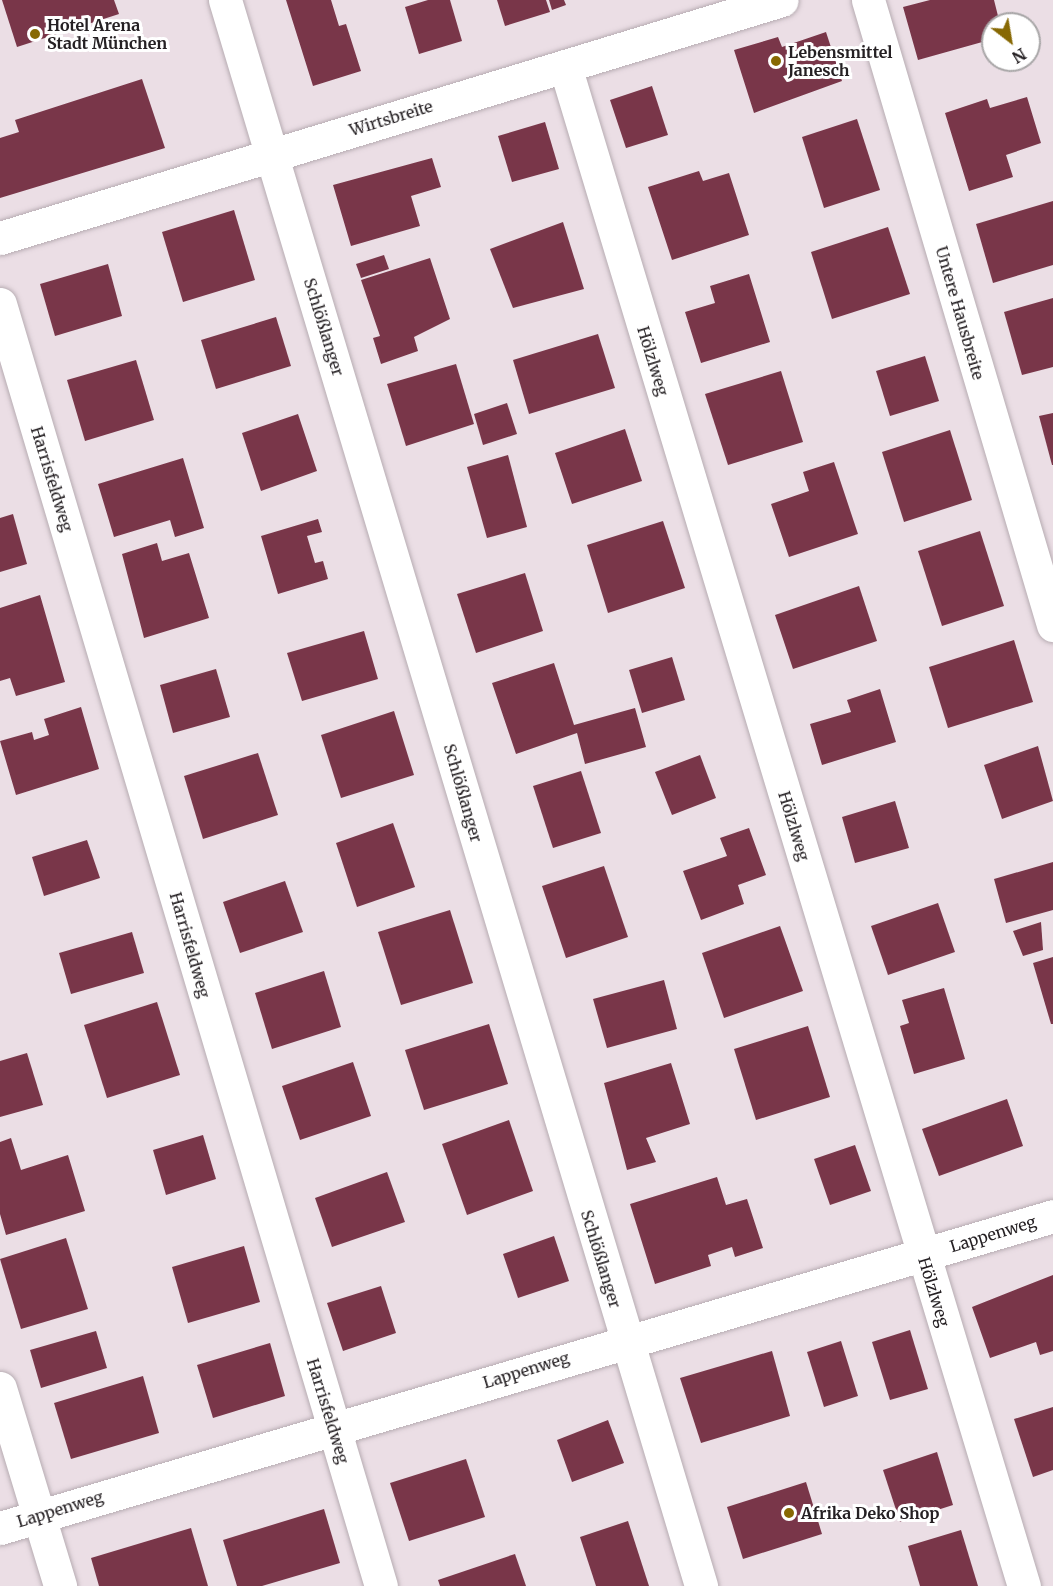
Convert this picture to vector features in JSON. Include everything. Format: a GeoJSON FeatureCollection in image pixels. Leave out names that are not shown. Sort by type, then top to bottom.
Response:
{"type":"FeatureCollection","features":[{"type":"Feature","properties":{"kind":"street","name":"Schlößlanger"},"geometry":{"type":"LineString","coordinates":[[225,0],[700,1586]]}},
{"type":"Feature","properties":{"kind":"street","name":"Wirtsbreite"},"geometry":{"type":"LineString","coordinates":[[0,238],[782,0]]}},
{"type":"Feature","properties":{"kind":"street","name":"Untere Hausbreite"},"geometry":{"type":"LineString","coordinates":[[868,0],[1053,625]]}},
{"type":"Feature","properties":{"kind":"street","name":"Hölzlweg"},"geometry":{"type":"LineString","coordinates":[[565,66],[1024,1586]]}},
{"type":"Feature","properties":{"kind":"street","name":"Harrisfeldweg"},"geometry":{"type":"LineString","coordinates":[[0,304],[381,1586]]}},
{"type":"Feature","properties":{"kind":"street","name":"Lappenweg"},"geometry":{"type":"LineString","coordinates":[[0,1528],[625,1340],[923,1256],[1053,1216]]}},
{"type":"Feature","properties":{"kind":"street"},"geometry":{"type":"LineString","coordinates":[[0,1388],[60,1586]]}},
{"type":"Feature","properties":{"kind":"building","name":"Hotel Arena Stadt München"},"geometry":{"type":"Polygon","coordinates":[[[2,0],[114,0],[119,14],[17,47],[2,0]]]}},
{"type":"Feature","properties":{"kind":"building"},"geometry":{"type":"Polygon","coordinates":[[[286,0],[331,0],[339,26],[346,24],[361,71],[313,86],[286,0]]]}},
{"type":"Feature","properties":{"kind":"building"},"geometry":{"type":"Polygon","coordinates":[[[428,0],[450,0],[462,41],[419,54],[405,7],[428,0]]]}},
{"type":"Feature","properties":{"kind":"building"},"geometry":{"type":"Polygon","coordinates":[[[497,0],[546,0],[550,12],[505,26],[497,0]]]}},
{"type":"Feature","properties":{"kind":"building"},"geometry":{"type":"Polygon","coordinates":[[[549,0],[564,0],[566,5],[552,10],[549,0]]]}},
{"type":"Feature","properties":{"kind":"building"},"geometry":{"type":"Polygon","coordinates":[[[930,0],[994,0],[997,12],[981,12],[981,42],[918,60],[903,7],[930,0]]]}},
{"type":"Feature","properties":{"kind":"building"},"geometry":{"type":"Polygon","coordinates":[[[826,32],[842,81],[754,113],[734,50],[778,37],[782,47],[826,32]]]}},
{"type":"Feature","properties":{"kind":"building"},"geometry":{"type":"Polygon","coordinates":[[[142,79],[165,148],[0,198],[0,138],[19,132],[15,120],[142,79]]]}},
{"type":"Feature","properties":{"kind":"building"},"geometry":{"type":"Polygon","coordinates":[[[652,86],[668,135],[626,148],[610,100],[652,86]]]}},
{"type":"Feature","properties":{"kind":"building"},"geometry":{"type":"Polygon","coordinates":[[[1027,97],[1041,143],[1006,155],[1013,177],[969,191],[945,113],[987,99],[990,108],[1027,97]]]}},
{"type":"Feature","properties":{"kind":"building"},"geometry":{"type":"Polygon","coordinates":[[[857,119],[880,190],[824,208],[802,137],[857,119]]]}},
{"type":"Feature","properties":{"kind":"building"},"geometry":{"type":"Polygon","coordinates":[[[545,122],[559,169],[512,182],[498,136],[545,122]]]}},
{"type":"Feature","properties":{"kind":"building"},"geometry":{"type":"Polygon","coordinates":[[[432,158],[441,187],[411,196],[420,226],[351,246],[333,185],[432,158]]]}},
{"type":"Feature","properties":{"kind":"building"},"geometry":{"type":"Polygon","coordinates":[[[699,171],[703,181],[729,173],[749,235],[672,260],[648,187],[699,171]]]}},
{"type":"Feature","properties":{"kind":"building"},"geometry":{"type":"Polygon","coordinates":[[[1053,201],[1053,265],[993,283],[976,224],[1053,201]]]}},
{"type":"Feature","properties":{"kind":"building"},"geometry":{"type":"Polygon","coordinates":[[[234,210],[255,280],[183,302],[162,232],[234,210]]]}},
{"type":"Feature","properties":{"kind":"building"},"geometry":{"type":"Polygon","coordinates":[[[563,222],[584,289],[513,308],[490,249],[563,222]]]}},
{"type":"Feature","properties":{"kind":"building"},"geometry":{"type":"Polygon","coordinates":[[[888,227],[910,294],[832,319],[811,252],[888,227]]]}},
{"type":"Feature","properties":{"kind":"building"},"geometry":{"type":"Polygon","coordinates":[[[384,255],[389,269],[361,278],[356,264],[384,255]]]}},
{"type":"Feature","properties":{"kind":"building"},"geometry":{"type":"Polygon","coordinates":[[[430,258],[450,319],[414,337],[418,351],[381,364],[373,338],[380,336],[361,280],[430,258]]]}},
{"type":"Feature","properties":{"kind":"building"},"geometry":{"type":"Polygon","coordinates":[[[108,264],[122,316],[55,336],[40,284],[108,264]]]}},
{"type":"Feature","properties":{"kind":"building"},"geometry":{"type":"Polygon","coordinates":[[[749,274],[770,342],[701,363],[685,312],[715,303],[710,286],[749,274]]]}},
{"type":"Feature","properties":{"kind":"building"},"geometry":{"type":"Polygon","coordinates":[[[1053,298],[1053,367],[1022,375],[1004,312],[1053,298]]]}},
{"type":"Feature","properties":{"kind":"building"},"geometry":{"type":"Polygon","coordinates":[[[276,317],[291,366],[216,389],[201,340],[276,317]]]}},
{"type":"Feature","properties":{"kind":"building"},"geometry":{"type":"Polygon","coordinates":[[[598,334],[615,388],[529,414],[513,360],[598,334]]]}},
{"type":"Feature","properties":{"kind":"building"},"geometry":{"type":"Polygon","coordinates":[[[925,356],[939,401],[890,416],[876,371],[925,356]]]}},
{"type":"Feature","properties":{"kind":"building"},"geometry":{"type":"Polygon","coordinates":[[[136,360],[154,420],[85,441],[67,380],[136,360]]]}},
{"type":"Feature","properties":{"kind":"building"},"geometry":{"type":"Polygon","coordinates":[[[456,364],[474,424],[406,446],[387,384],[456,364]]]}},
{"type":"Feature","properties":{"kind":"building"},"geometry":{"type":"Polygon","coordinates":[[[781,371],[803,442],[728,465],[705,394],[781,371]]]}},
{"type":"Feature","properties":{"kind":"building"},"geometry":{"type":"Polygon","coordinates":[[[507,403],[517,434],[483,445],[474,414],[507,403]]]}},
{"type":"Feature","properties":{"kind":"building"},"geometry":{"type":"Polygon","coordinates":[[[1053,413],[1053,465],[1052,465],[1039,416],[1053,413]]]}},
{"type":"Feature","properties":{"kind":"building"},"geometry":{"type":"Polygon","coordinates":[[[298,414],[317,471],[261,491],[242,433],[298,414]]]}},
{"type":"Feature","properties":{"kind":"building"},"geometry":{"type":"Polygon","coordinates":[[[625,429],[642,481],[572,504],[555,453],[625,429]]]}},
{"type":"Feature","properties":{"kind":"building"},"geometry":{"type":"Polygon","coordinates":[[[950,430],[972,500],[904,522],[882,452],[950,430]]]}},
{"type":"Feature","properties":{"kind":"building"},"geometry":{"type":"Polygon","coordinates":[[[508,455],[527,527],[487,538],[467,467],[508,455]]]}},
{"type":"Feature","properties":{"kind":"building"},"geometry":{"type":"Polygon","coordinates":[[[183,458],[204,528],[175,537],[170,520],[114,537],[98,484],[183,458]]]}},
{"type":"Feature","properties":{"kind":"building"},"geometry":{"type":"Polygon","coordinates":[[[834,462],[858,534],[789,557],[771,504],[809,491],[803,472],[834,462]]]}},
{"type":"Feature","properties":{"kind":"building"},"geometry":{"type":"Polygon","coordinates":[[[13,514],[27,564],[0,572],[0,518],[13,514]]]}},
{"type":"Feature","properties":{"kind":"building"},"geometry":{"type":"Polygon","coordinates":[[[318,519],[322,532],[307,536],[315,563],[323,561],[328,579],[278,594],[261,536],[318,519]]]}},
{"type":"Feature","properties":{"kind":"building"},"geometry":{"type":"Polygon","coordinates":[[[663,521],[685,588],[608,613],[587,545],[663,521]]]}},
{"type":"Feature","properties":{"kind":"building"},"geometry":{"type":"Polygon","coordinates":[[[980,531],[1004,606],[942,626],[918,551],[980,531]]]}},
{"type":"Feature","properties":{"kind":"building"},"geometry":{"type":"Polygon","coordinates":[[[157,543],[162,561],[189,553],[209,618],[144,638],[122,554],[157,543]]]}},
{"type":"Feature","properties":{"kind":"building"},"geometry":{"type":"Polygon","coordinates":[[[525,573],[543,631],[476,653],[457,594],[525,573]]]}},
{"type":"Feature","properties":{"kind":"building"},"geometry":{"type":"Polygon","coordinates":[[[859,586],[877,641],[793,669],[775,615],[859,586]]]}},
{"type":"Feature","properties":{"kind":"building"},"geometry":{"type":"Polygon","coordinates":[[[40,595],[65,682],[16,696],[10,678],[0,681],[0,608],[40,595]]]}},
{"type":"Feature","properties":{"kind":"building"},"geometry":{"type":"Polygon","coordinates":[[[364,631],[378,679],[302,701],[287,653],[364,631]]]}},
{"type":"Feature","properties":{"kind":"building"},"geometry":{"type":"Polygon","coordinates":[[[1014,640],[1033,702],[948,728],[929,667],[1014,640]]]}},
{"type":"Feature","properties":{"kind":"building"},"geometry":{"type":"Polygon","coordinates":[[[672,657],[685,700],[642,713],[629,670],[672,657]]]}},
{"type":"Feature","properties":{"kind":"building"},"geometry":{"type":"Polygon","coordinates":[[[554,663],[574,725],[635,708],[646,747],[585,764],[577,733],[516,754],[492,683],[554,663]]]}},
{"type":"Feature","properties":{"kind":"building"},"geometry":{"type":"Polygon","coordinates":[[[216,669],[230,717],[173,733],[160,685],[216,669]]]}},
{"type":"Feature","properties":{"kind":"building"},"geometry":{"type":"Polygon","coordinates":[[[880,689],[896,742],[822,765],[810,724],[851,712],[847,700],[880,689]]]}},
{"type":"Feature","properties":{"kind":"building"},"geometry":{"type":"Polygon","coordinates":[[[81,707],[99,769],[16,795],[0,741],[32,732],[34,740],[49,735],[44,719],[81,707]]]}},
{"type":"Feature","properties":{"kind":"building"},"geometry":{"type":"Polygon","coordinates":[[[394,711],[414,775],[341,798],[321,735],[394,711]]]}},
{"type":"Feature","properties":{"kind":"building"},"geometry":{"type":"Polygon","coordinates":[[[1038,746],[1053,801],[1002,819],[984,765],[1038,746]]]}},
{"type":"Feature","properties":{"kind":"building"},"geometry":{"type":"Polygon","coordinates":[[[258,753],[278,815],[203,839],[184,776],[258,753]]]}},
{"type":"Feature","properties":{"kind":"building"},"geometry":{"type":"Polygon","coordinates":[[[700,755],[716,798],[672,815],[655,772],[700,755]]]}},
{"type":"Feature","properties":{"kind":"building"},"geometry":{"type":"Polygon","coordinates":[[[581,771],[601,833],[553,848],[533,786],[581,771]]]}},
{"type":"Feature","properties":{"kind":"building"},"geometry":{"type":"Polygon","coordinates":[[[895,801],[909,848],[855,863],[842,817],[895,801]]]}},
{"type":"Feature","properties":{"kind":"building"},"geometry":{"type":"Polygon","coordinates":[[[393,823],[415,887],[357,907],[336,843],[393,823]]]}},
{"type":"Feature","properties":{"kind":"building"},"geometry":{"type":"Polygon","coordinates":[[[749,828],[766,875],[738,885],[744,904],[701,920],[683,871],[727,856],[720,838],[749,828]]]}},
{"type":"Feature","properties":{"kind":"building"},"geometry":{"type":"Polygon","coordinates":[[[87,840],[100,878],[44,896],[32,857],[87,840]]]}},
{"type":"Feature","properties":{"kind":"building"},"geometry":{"type":"Polygon","coordinates":[[[1053,862],[1053,910],[1006,923],[994,879],[1053,862]]]}},
{"type":"Feature","properties":{"kind":"building"},"geometry":{"type":"Polygon","coordinates":[[[604,866],[628,937],[566,958],[542,886],[604,866]]]}},
{"type":"Feature","properties":{"kind":"building"},"geometry":{"type":"Polygon","coordinates":[[[285,881],[303,932],[240,953],[223,902],[285,881]]]}},
{"type":"Feature","properties":{"kind":"building"},"geometry":{"type":"Polygon","coordinates":[[[938,903],[955,952],[888,975],[871,926],[938,903]]]}},
{"type":"Feature","properties":{"kind":"building"},"geometry":{"type":"Polygon","coordinates":[[[450,910],[473,983],[401,1005],[378,932],[450,910]]]}},
{"type":"Feature","properties":{"kind":"building"},"geometry":{"type":"Polygon","coordinates":[[[1041,922],[1043,950],[1023,956],[1013,931],[1041,922]]]}},
{"type":"Feature","properties":{"kind":"building"},"geometry":{"type":"Polygon","coordinates":[[[780,926],[803,991],[724,1018],[702,953],[780,926]]]}},
{"type":"Feature","properties":{"kind":"building"},"geometry":{"type":"Polygon","coordinates":[[[132,932],[144,973],[71,994],[59,953],[132,932]]]}},
{"type":"Feature","properties":{"kind":"building"},"geometry":{"type":"Polygon","coordinates":[[[1053,957],[1053,1024],[1051,1024],[1033,963],[1053,957]]]}},
{"type":"Feature","properties":{"kind":"building"},"geometry":{"type":"Polygon","coordinates":[[[324,971],[341,1027],[272,1049],[255,993],[324,971]]]}},
{"type":"Feature","properties":{"kind":"building"},"geometry":{"type":"Polygon","coordinates":[[[664,980],[677,1029],[607,1048],[593,999],[664,980]]]}},
{"type":"Feature","properties":{"kind":"building"},"geometry":{"type":"Polygon","coordinates":[[[944,988],[965,1059],[914,1074],[900,1026],[909,1023],[902,1000],[944,988]]]}},
{"type":"Feature","properties":{"kind":"building"},"geometry":{"type":"Polygon","coordinates":[[[157,1002],[180,1075],[107,1098],[84,1025],[157,1002]]]}},
{"type":"Feature","properties":{"kind":"building"},"geometry":{"type":"Polygon","coordinates":[[[489,1024],[508,1084],[424,1110],[405,1050],[489,1024]]]}},
{"type":"Feature","properties":{"kind":"building"},"geometry":{"type":"Polygon","coordinates":[[[808,1026],[830,1097],[756,1120],[734,1049],[808,1026]]]}},
{"type":"Feature","properties":{"kind":"building"},"geometry":{"type":"Polygon","coordinates":[[[27,1053],[43,1105],[0,1117],[0,1061],[27,1053]]]}},
{"type":"Feature","properties":{"kind":"building"},"geometry":{"type":"Polygon","coordinates":[[[353,1062],[371,1116],[300,1140],[282,1086],[353,1062]]]}},
{"type":"Feature","properties":{"kind":"building"},"geometry":{"type":"Polygon","coordinates":[[[671,1063],[690,1124],[646,1138],[656,1162],[627,1170],[604,1083],[671,1063]]]}},
{"type":"Feature","properties":{"kind":"building"},"geometry":{"type":"Polygon","coordinates":[[[1007,1099],[1023,1146],[939,1176],[922,1129],[1007,1099]]]}},
{"type":"Feature","properties":{"kind":"building"},"geometry":{"type":"Polygon","coordinates":[[[509,1120],[533,1191],[467,1215],[442,1144],[509,1120]]]}},
{"type":"Feature","properties":{"kind":"building"},"geometry":{"type":"Polygon","coordinates":[[[203,1135],[216,1179],[166,1195],[153,1150],[203,1135]]]}},
{"type":"Feature","properties":{"kind":"building"},"geometry":{"type":"Polygon","coordinates":[[[11,1138],[21,1170],[68,1155],[85,1211],[6,1235],[0,1214],[0,1142],[11,1138]]]}},
{"type":"Feature","properties":{"kind":"building"},"geometry":{"type":"Polygon","coordinates":[[[855,1145],[871,1191],[830,1205],[814,1159],[855,1145]]]}},
{"type":"Feature","properties":{"kind":"building"},"geometry":{"type":"Polygon","coordinates":[[[387,1172],[405,1222],[332,1247],[315,1198],[387,1172]]]}},
{"type":"Feature","properties":{"kind":"building"},"geometry":{"type":"Polygon","coordinates":[[[717,1177],[726,1205],[747,1199],[763,1248],[735,1257],[732,1247],[708,1255],[711,1266],[655,1284],[630,1204],[717,1177]]]}},
{"type":"Feature","properties":{"kind":"building"},"geometry":{"type":"Polygon","coordinates":[[[554,1236],[569,1281],[518,1298],[503,1254],[554,1236]]]}},
{"type":"Feature","properties":{"kind":"building"},"geometry":{"type":"Polygon","coordinates":[[[66,1238],[88,1309],[21,1329],[0,1259],[66,1238]]]}},
{"type":"Feature","properties":{"kind":"building"},"geometry":{"type":"Polygon","coordinates":[[[244,1246],[260,1302],[188,1323],[172,1267],[244,1246]]]}},
{"type":"Feature","properties":{"kind":"building"},"geometry":{"type":"Polygon","coordinates":[[[1053,1275],[1053,1351],[1040,1355],[1036,1342],[990,1358],[972,1307],[1053,1275]]]}},
{"type":"Feature","properties":{"kind":"building"},"geometry":{"type":"Polygon","coordinates":[[[381,1286],[396,1333],[343,1351],[327,1303],[381,1286]]]}},
{"type":"Feature","properties":{"kind":"building"},"geometry":{"type":"Polygon","coordinates":[[[910,1330],[928,1389],[890,1400],[872,1342],[910,1330]]]}},
{"type":"Feature","properties":{"kind":"building"},"geometry":{"type":"Polygon","coordinates":[[[96,1331],[107,1368],[41,1388],[30,1350],[96,1331]]]}},
{"type":"Feature","properties":{"kind":"building"},"geometry":{"type":"Polygon","coordinates":[[[841,1341],[858,1396],[824,1407],[807,1352],[841,1341]]]}},
{"type":"Feature","properties":{"kind":"building"},"geometry":{"type":"Polygon","coordinates":[[[270,1343],[285,1396],[213,1418],[197,1365],[270,1343]]]}},
{"type":"Feature","properties":{"kind":"building"},"geometry":{"type":"Polygon","coordinates":[[[772,1351],[790,1416],[701,1443],[680,1378],[772,1351]]]}},
{"type":"Feature","properties":{"kind":"building"},"geometry":{"type":"Polygon","coordinates":[[[143,1376],[159,1433],[71,1459],[54,1403],[143,1376]]]}},
{"type":"Feature","properties":{"kind":"building"},"geometry":{"type":"Polygon","coordinates":[[[1053,1407],[1053,1470],[1033,1477],[1014,1419],[1053,1407]]]}},
{"type":"Feature","properties":{"kind":"building"},"geometry":{"type":"Polygon","coordinates":[[[608,1420],[624,1463],[572,1482],[557,1440],[608,1420]]]}},
{"type":"Feature","properties":{"kind":"building"},"geometry":{"type":"Polygon","coordinates":[[[937,1452],[953,1505],[900,1522],[883,1470],[937,1452]]]}},
{"type":"Feature","properties":{"kind":"building"},"geometry":{"type":"Polygon","coordinates":[[[466,1459],[485,1517],[409,1541],[390,1483],[466,1459]]]}},
{"type":"Feature","properties":{"kind":"building"},"geometry":{"type":"Polygon","coordinates":[[[806,1482],[822,1534],[743,1559],[727,1507],[806,1482]]]}},
{"type":"Feature","properties":{"kind":"building"},"geometry":{"type":"Polygon","coordinates":[[[324,1509],[340,1563],[262,1586],[237,1586],[223,1540],[324,1509]]]}},
{"type":"Feature","properties":{"kind":"building"},"geometry":{"type":"Polygon","coordinates":[[[628,1521],[649,1586],[596,1586],[580,1537],[628,1521]]]}},
{"type":"Feature","properties":{"kind":"building"},"geometry":{"type":"Polygon","coordinates":[[[191,1528],[208,1586],[99,1586],[91,1558],[191,1528]]]}},
{"type":"Feature","properties":{"kind":"building"},"geometry":{"type":"Polygon","coordinates":[[[961,1530],[978,1586],[920,1586],[908,1546],[961,1530]]]}},
{"type":"Feature","properties":{"kind":"building"},"geometry":{"type":"Polygon","coordinates":[[[515,1554],[526,1586],[440,1586],[438,1580],[515,1554]]]}},
{"type":"Feature","properties":{"kind":"place","name":"Hotel Arena Stadt München"},"geometry":{"type":"Point","coordinates":[35,34]}},
{"type":"Feature","properties":{"kind":"place","name":"Lebensmittel Janesch"},"geometry":{"type":"Point","coordinates":[776,61]}},
{"type":"Feature","properties":{"kind":"place","name":"Afrika Deko Shop"},"geometry":{"type":"Point","coordinates":[789,1513]}}]}
